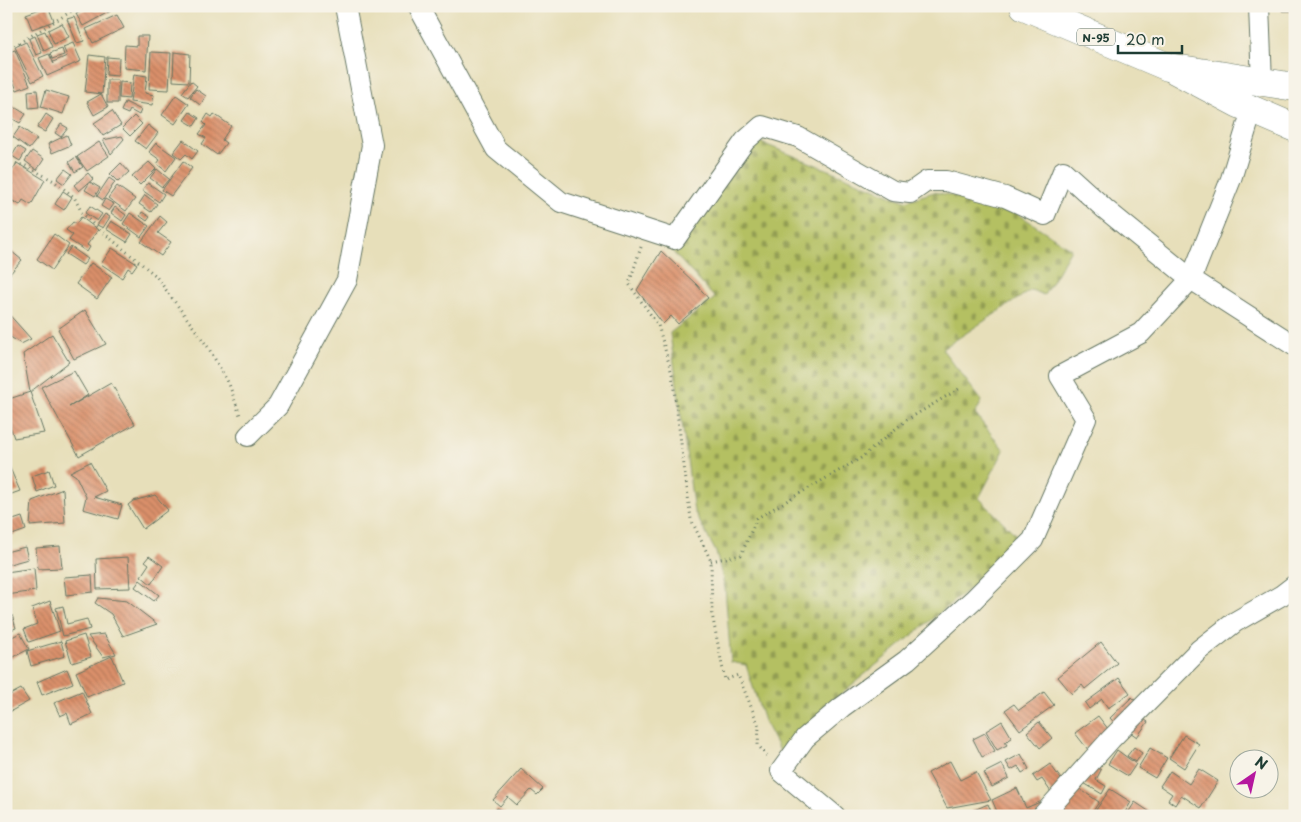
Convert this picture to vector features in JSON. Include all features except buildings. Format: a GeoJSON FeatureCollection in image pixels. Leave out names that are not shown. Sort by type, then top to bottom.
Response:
{"type":"FeatureCollection","features":[{"type":"Feature","properties":{"kind":"main road","name":"N-95"},"geometry":{"type":"LineString","coordinates":[[1024,6],[1168,67],[1295,87]]}},
{"type":"Feature","properties":{"kind":"main road"},"geometry":{"type":"LineString","coordinates":[[1168,67],[1252,110],[1295,128]]}},
{"type":"Feature","properties":{"kind":"street"},"geometry":{"type":"LineString","coordinates":[[248,436],[278,406],[348,280],[372,144],[345,6]]}},
{"type":"Feature","properties":{"kind":"street"},"geometry":{"type":"LineString","coordinates":[[418,6],[496,149],[561,202],[675,239],[744,141],[762,126],[798,137],[893,191],[910,193],[927,182],[946,182],[1005,197],[1045,215],[1063,171],[1105,210],[1191,280],[1295,346]]}},
{"type":"Feature","properties":{"kind":"street"},"geometry":{"type":"LineString","coordinates":[[1259,6],[1262,83]]}},
{"type":"Feature","properties":{"kind":"street"},"geometry":{"type":"LineString","coordinates":[[835,816],[781,771],[806,738],[842,706],[907,660],[973,600],[1033,540],[1086,419],[1060,376],[1141,333],[1191,280],[1231,179],[1252,110]]}},
{"type":"Feature","properties":{"kind":"street"},"geometry":{"type":"LineString","coordinates":[[1042,816],[1111,739],[1199,650],[1235,622],[1282,595],[1295,584]]}},
{"type":"Feature","properties":{"kind":"path"},"geometry":{"type":"LineString","coordinates":[[6,50],[80,6]]}},
{"type":"Feature","properties":{"kind":"path"},"geometry":{"type":"LineString","coordinates":[[6,162],[15,162],[26,166],[54,181],[74,196],[82,213],[94,225],[155,275],[208,347],[229,384],[248,436]]}},
{"type":"Feature","properties":{"kind":"path"},"geometry":{"type":"LineString","coordinates":[[646,230],[628,284],[658,325],[672,374],[690,519],[710,561],[712,614],[725,680],[738,675],[759,726],[758,745],[781,771]]}},
{"type":"Feature","properties":{"kind":"path"},"geometry":{"type":"LineString","coordinates":[[710,561],[741,555],[757,518],[861,458],[905,421],[962,388]]}},
{"type":"Feature","properties":{"kind":"green space"},"geometry":{"type":"Polygon","coordinates":[[[757,141],[905,201],[934,192],[1006,206],[1071,249],[1044,295],[1031,290],[942,349],[982,401],[975,414],[1004,450],[979,498],[1017,536],[988,573],[848,688],[782,755],[764,721],[746,665],[731,662],[725,588],[716,552],[694,511],[670,333],[715,298],[672,251],[757,141]]]}}]}
